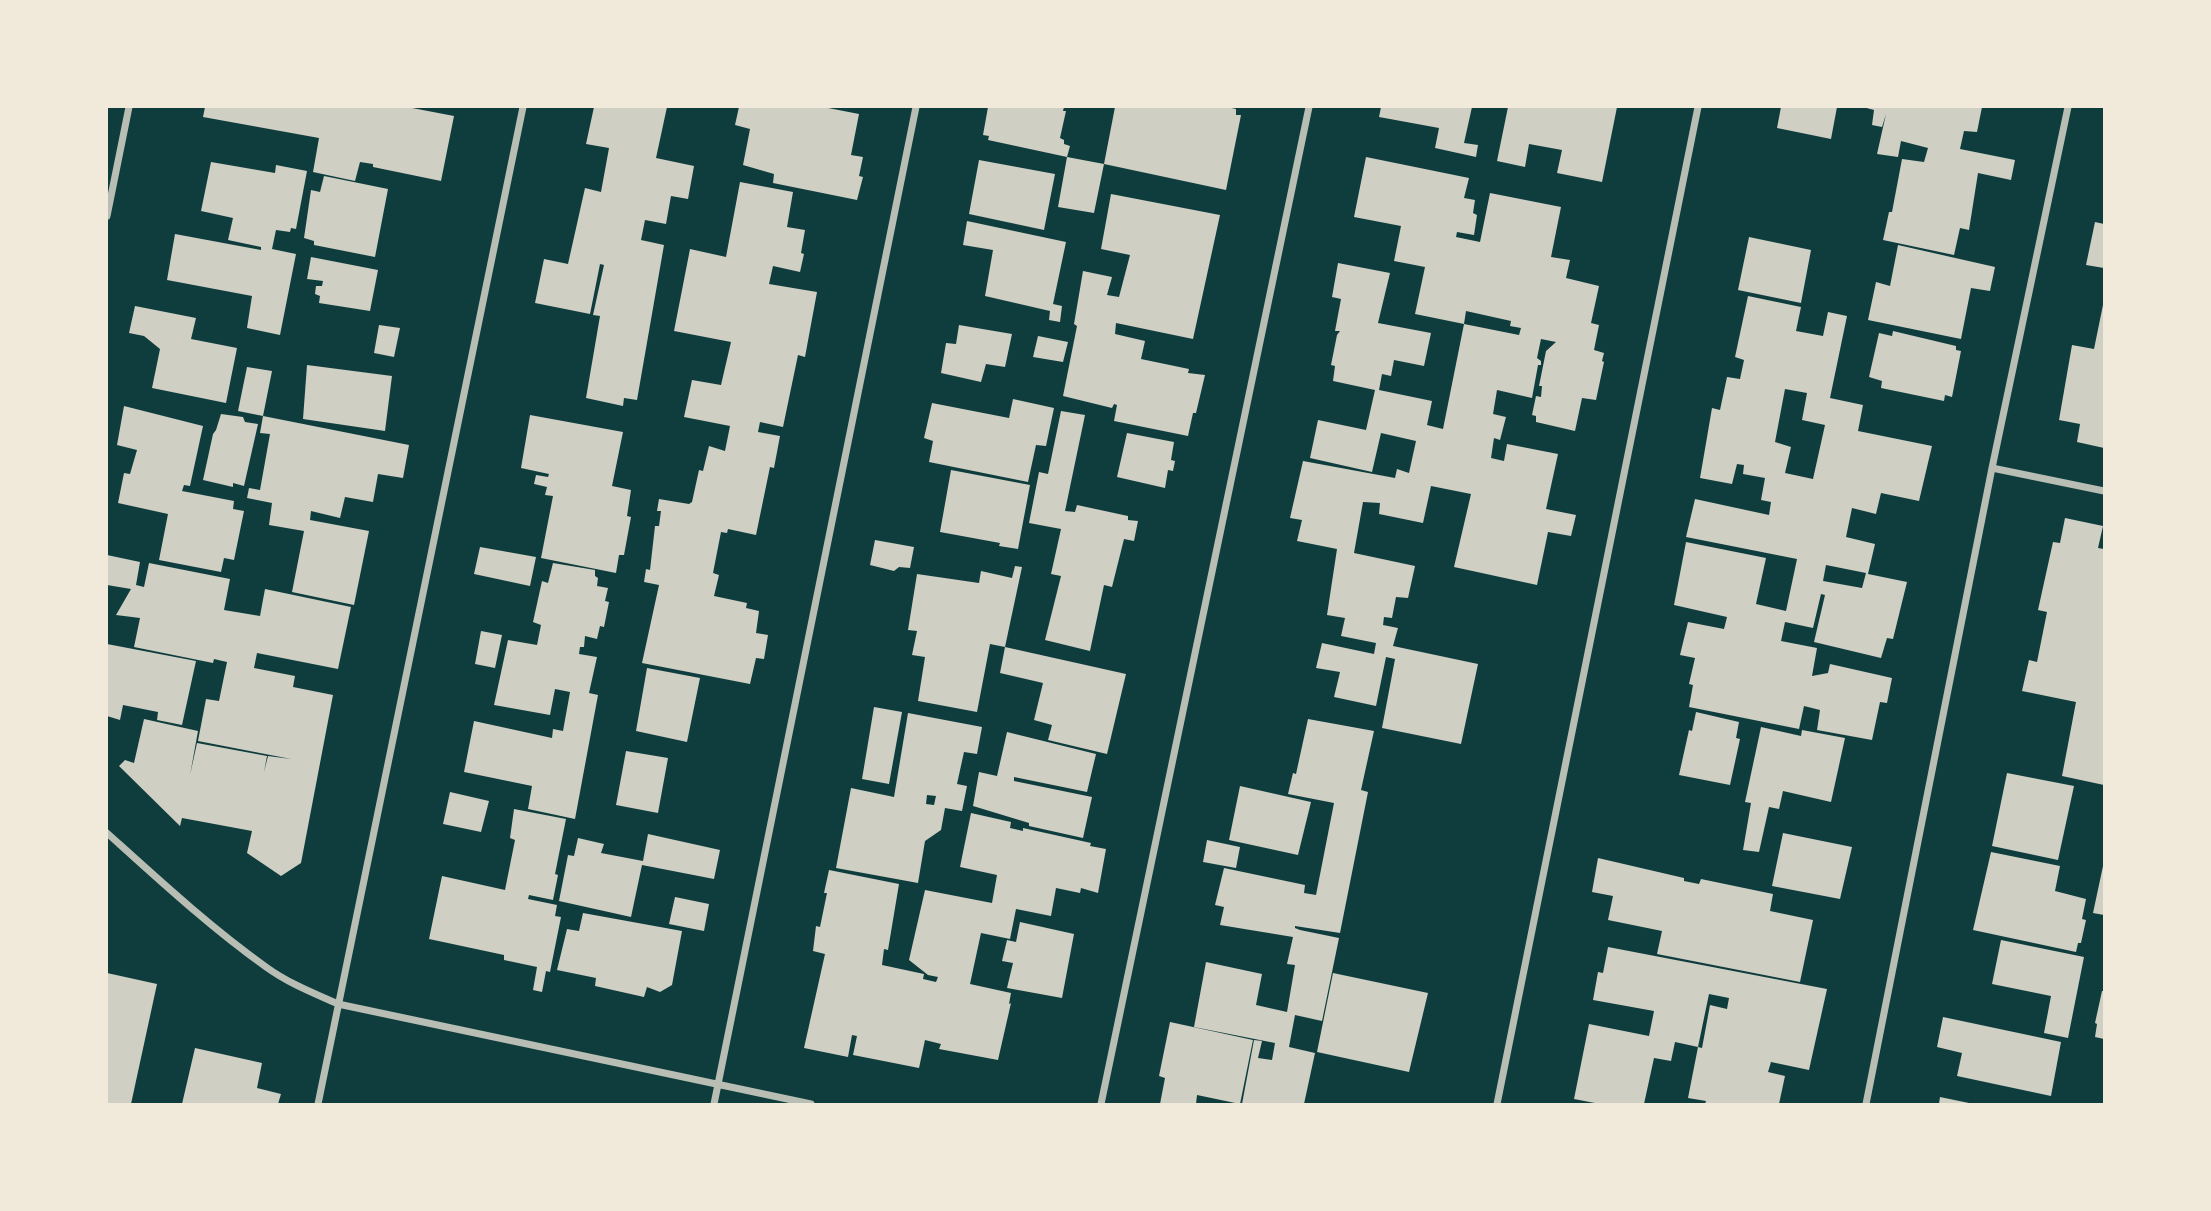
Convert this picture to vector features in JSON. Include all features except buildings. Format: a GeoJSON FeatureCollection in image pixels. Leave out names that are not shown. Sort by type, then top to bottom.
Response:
{"type":"FeatureCollection","features":[{"type":"Feature","properties":{"kind":"street"},"geometry":{"type":"LineString","coordinates":[[107,216],[129,107]]}},
{"type":"Feature","properties":{"kind":"street"},"geometry":{"type":"LineString","coordinates":[[318,1104],[523,107]]}},
{"type":"Feature","properties":{"kind":"street"},"geometry":{"type":"LineString","coordinates":[[714,1104],[916,107]]}},
{"type":"Feature","properties":{"kind":"street"},"geometry":{"type":"LineString","coordinates":[[1101,1104],[1309,107]]}},
{"type":"Feature","properties":{"kind":"street"},"geometry":{"type":"LineString","coordinates":[[1497,1104],[1698,107]]}},
{"type":"Feature","properties":{"kind":"street"},"geometry":{"type":"LineString","coordinates":[[1866,1104],[1992,468],[2068,107]]}},
{"type":"Feature","properties":{"kind":"street"},"geometry":{"type":"LineString","coordinates":[[1992,468],[2104,491]]}},
{"type":"Feature","properties":{"kind":"street"},"geometry":{"type":"LineString","coordinates":[[107,833],[186,904],[267,968],[338,1004],[811,1104]]}}]}
